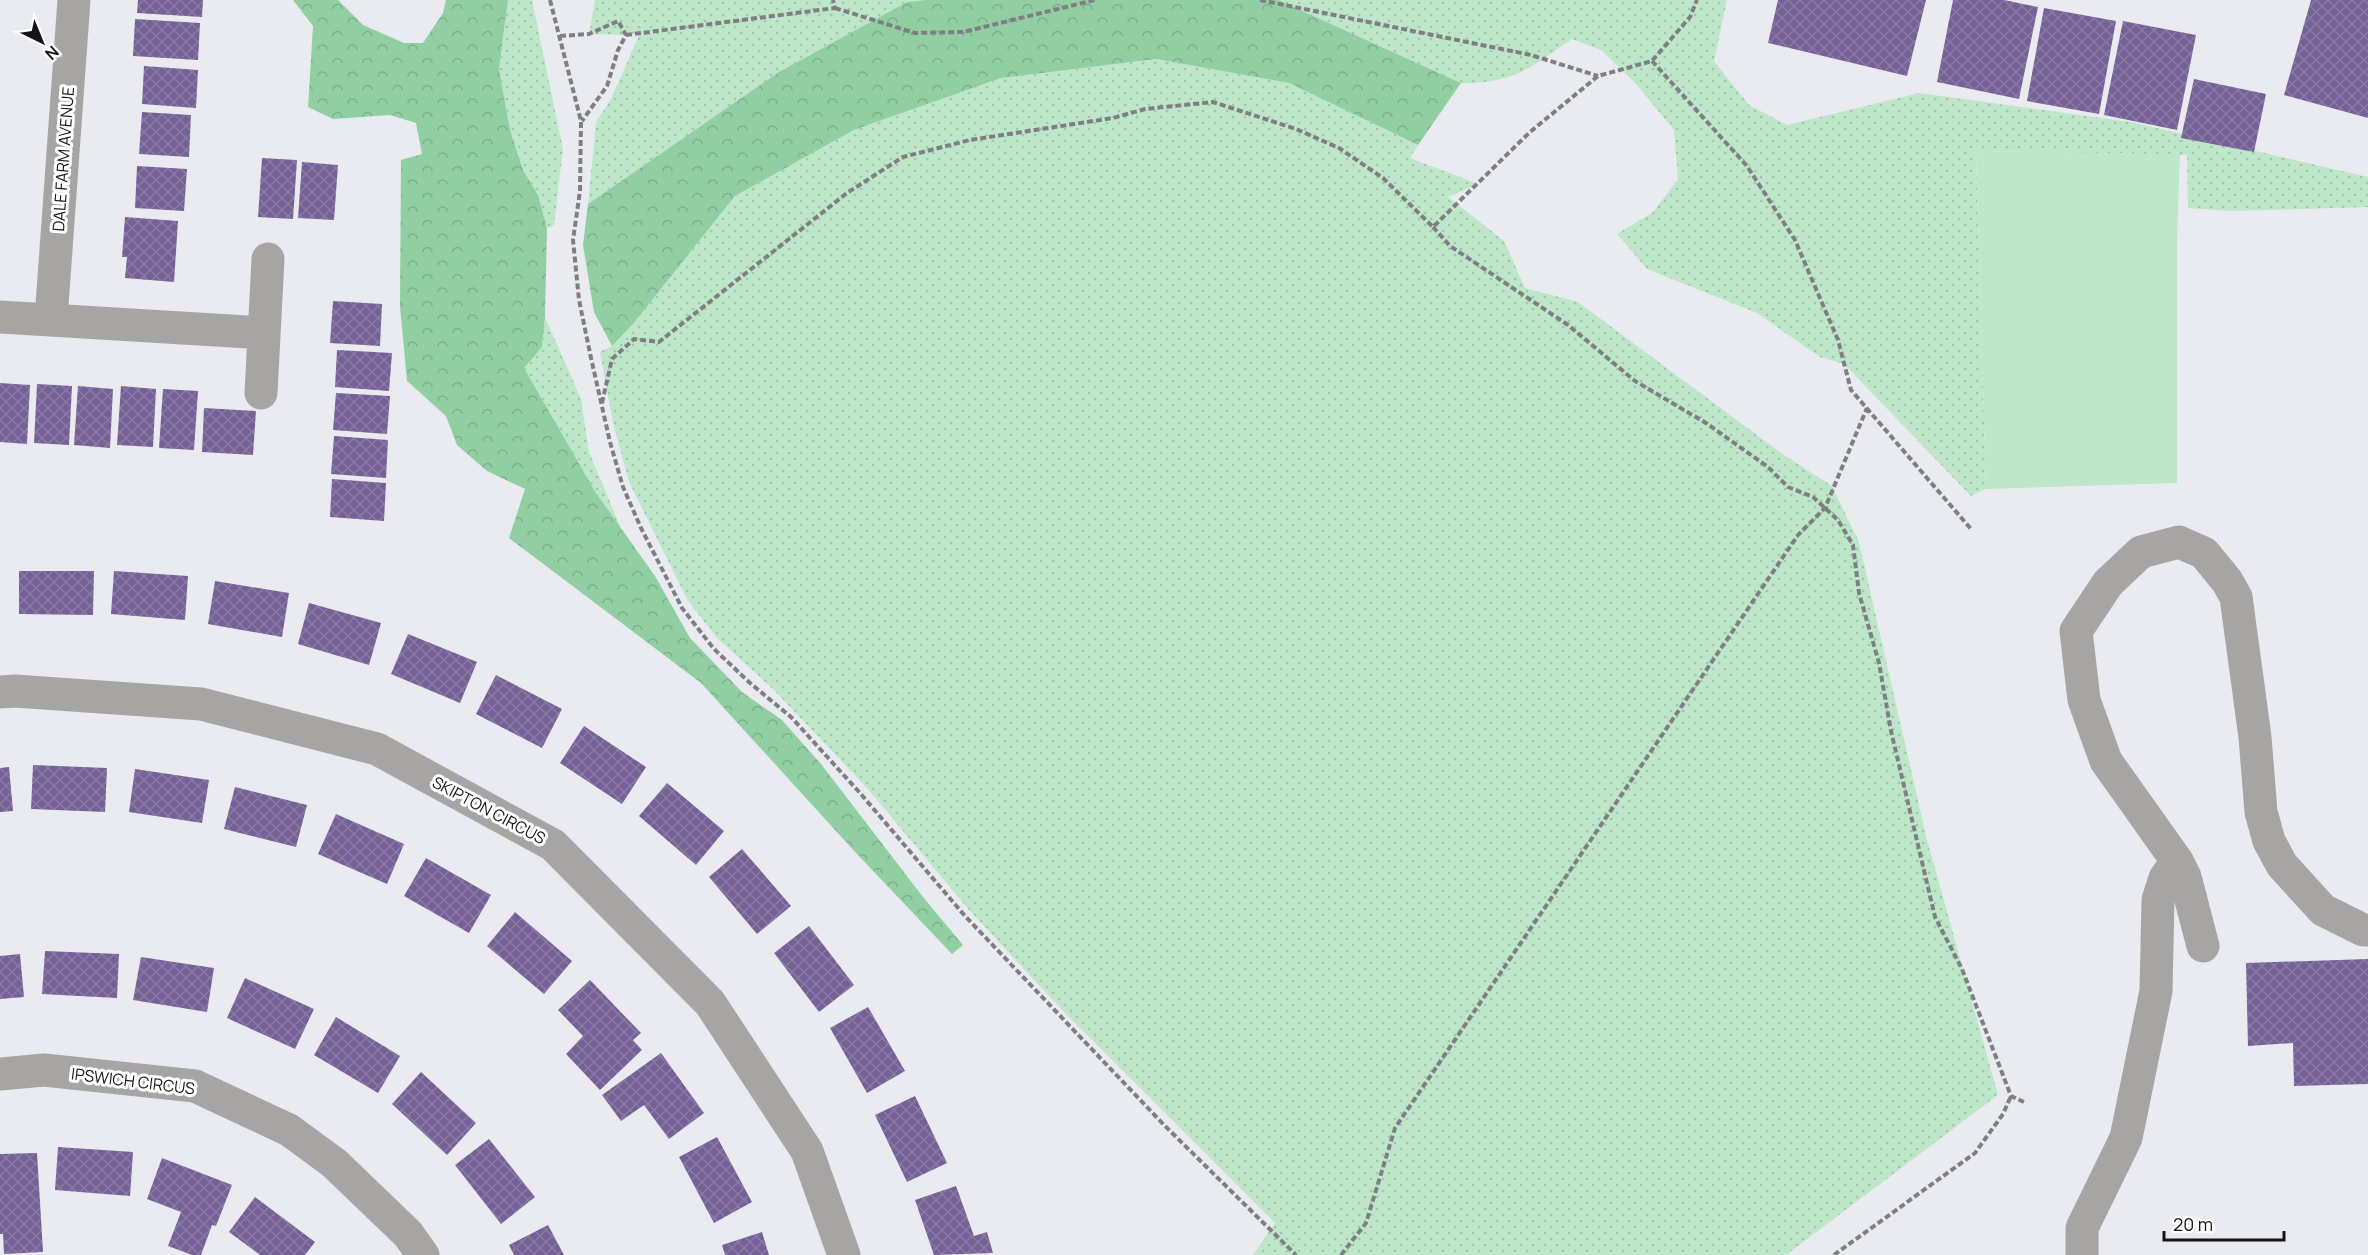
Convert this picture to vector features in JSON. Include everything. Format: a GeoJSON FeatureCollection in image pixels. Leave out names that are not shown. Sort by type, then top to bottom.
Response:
{"type":"FeatureCollection","features":[{"type":"Feature","properties":{"kind":"street","name":"DALE FARM AVENUE"},"geometry":{"type":"LineString","coordinates":[[51,318],[74,0]]}},
{"type":"Feature","properties":{"kind":"street"},"geometry":{"type":"LineString","coordinates":[[261,393],[268,259]]}},
{"type":"Feature","properties":{"kind":"street"},"geometry":{"type":"LineString","coordinates":[[0,317],[51,318],[263,333]]}},
{"type":"Feature","properties":{"kind":"street"},"geometry":{"type":"LineString","coordinates":[[2203,946],[2185,878],[2177,861],[2106,761],[2084,700],[2076,631],[2108,583],[2140,552],[2180,542],[2204,553],[2227,581],[2236,597],[2261,812],[2269,842],[2282,865],[2323,910],[2363,930],[2368,930]]}},
{"type":"Feature","properties":{"kind":"street","name":"SKIPTON CIRCUS"},"geometry":{"type":"LineString","coordinates":[[0,692],[15,691],[201,704],[377,749],[553,845],[710,1003],[807,1151],[844,1255]]}},
{"type":"Feature","properties":{"kind":"street"},"geometry":{"type":"LineString","coordinates":[[2082,1255],[2082,1228],[2126,1138],[2156,991],[2158,900],[2165,878],[2177,861]]}},
{"type":"Feature","properties":{"kind":"street","name":"IPSWICH CIRCUS"},"geometry":{"type":"LineString","coordinates":[[0,1074],[44,1070],[195,1086],[289,1130],[334,1163],[408,1234],[423,1255]]}},
{"type":"Feature","properties":{"kind":"path"},"geometry":{"type":"LineString","coordinates":[[550,0],[581,121],[580,191],[573,240],[579,300],[623,488],[682,608],[714,649],[791,717],[860,793],[965,916],[1165,1126],[1296,1255]]}},
{"type":"Feature","properties":{"kind":"path"},"geometry":{"type":"LineString","coordinates":[[833,0],[835,8]]}},
{"type":"Feature","properties":{"kind":"path"},"geometry":{"type":"LineString","coordinates":[[626,35],[835,8],[915,33],[963,32],[1095,0]]}},
{"type":"Feature","properties":{"kind":"path"},"geometry":{"type":"LineString","coordinates":[[1260,0],[1531,55],[1598,76]]}},
{"type":"Feature","properties":{"kind":"path"},"geometry":{"type":"LineString","coordinates":[[1433,227],[1530,132],[1598,76],[1652,61],[1690,17],[1697,0]]}},
{"type":"Feature","properties":{"kind":"path"},"geometry":{"type":"LineString","coordinates":[[560,36],[589,34],[618,21],[626,35]]}},
{"type":"Feature","properties":{"kind":"path"},"geometry":{"type":"LineString","coordinates":[[581,121],[607,86],[618,50],[626,35]]}},
{"type":"Feature","properties":{"kind":"path"},"geometry":{"type":"LineString","coordinates":[[1652,61],[1747,166],[1795,240],[1838,340],[1851,390],[1971,529]]}},
{"type":"Feature","properties":{"kind":"path"},"geometry":{"type":"LineString","coordinates":[[602,404],[612,359],[634,339],[659,342],[847,193],[903,157],[970,140],[1113,118],[1145,109],[1213,102],[1296,129],[1339,148],[1383,178],[1450,246],[1568,325],[1635,381],[1706,423],[1768,467],[1788,487],[1813,497],[1838,520],[1853,544],[1859,593],[1879,663],[1891,731],[1935,916],[1962,969],[2011,1095],[2026,1103]]}},
{"type":"Feature","properties":{"kind":"path"},"geometry":{"type":"LineString","coordinates":[[1341,1255],[1366,1223],[1395,1128],[1798,536],[1825,508],[1867,408]]}},
{"type":"Feature","properties":{"kind":"path"},"geometry":{"type":"LineString","coordinates":[[1834,1255],[1975,1153],[2003,1114],[2011,1095]]}},
{"type":"Feature","properties":{"kind":"green space"},"geometry":{"type":"Polygon","coordinates":[[[293,0],[338,0],[363,25],[404,43],[423,43],[443,13],[446,0],[508,0],[499,69],[510,130],[523,170],[538,195],[547,228],[542,347],[524,368],[596,493],[655,576],[690,638],[742,692],[782,720],[821,764],[923,897],[963,945],[952,954],[701,683],[509,538],[525,489],[487,471],[457,445],[446,416],[407,381],[400,306],[401,160],[422,154],[416,123],[390,115],[333,119],[308,107],[313,26],[293,0]]]}},
{"type":"Feature","properties":{"kind":"green space"},"geometry":{"type":"Polygon","coordinates":[[[508,0],[532,0],[563,149],[554,225],[547,228],[538,195],[523,170],[510,130],[499,69],[508,0]]]}},
{"type":"Feature","properties":{"kind":"green space"},"geometry":{"type":"Polygon","coordinates":[[[595,0],[926,0],[907,2],[779,72],[588,204],[596,122],[611,99],[640,33],[589,34],[595,0]]]}},
{"type":"Feature","properties":{"kind":"green space"},"geometry":{"type":"Polygon","coordinates":[[[926,0],[1278,0],[1461,83],[1418,145],[1289,83],[1156,59],[1001,78],[854,130],[735,196],[633,324],[612,346],[594,312],[583,245],[588,204],[779,72],[907,2],[926,0]]]}},
{"type":"Feature","properties":{"kind":"green space"},"geometry":{"type":"Polygon","coordinates":[[[1278,0],[1727,0],[1714,61],[1749,105],[1787,125],[1919,93],[2131,122],[2368,177],[2368,207],[2231,211],[2188,208],[2187,155],[1976,151],[1986,489],[1971,496],[1844,364],[1820,357],[1757,313],[1647,269],[1617,234],[1653,212],[1678,179],[1674,130],[1636,84],[1601,50],[1572,39],[1533,66],[1509,77],[1461,83],[1278,0]]]}},
{"type":"Feature","properties":{"kind":"green space"},"geometry":{"type":"Polygon","coordinates":[[[1156,59],[1289,83],[1418,145],[1410,158],[1478,184],[1448,197],[1504,241],[1525,288],[1578,302],[1781,453],[1832,486],[1859,542],[1926,836],[1998,1095],[1786,1255],[1253,1255],[1275,1223],[1064,1012],[969,910],[867,788],[773,689],[717,638],[688,601],[629,482],[613,423],[600,352],[612,346],[633,324],[735,196],[854,130],[1001,78],[1156,59]]]}},
{"type":"Feature","properties":{"kind":"green space"},"geometry":{"type":"Polygon","coordinates":[[[1976,151],[2180,154],[2177,241],[2177,483],[1986,489],[1976,151]]]}},
{"type":"Feature","properties":{"kind":"green space"},"geometry":{"type":"Polygon","coordinates":[[[545,317],[581,399],[589,452],[622,531],[596,493],[523,368],[542,347],[545,317]]]}},
{"type":"Feature","properties":{"kind":"building"},"geometry":{"type":"Polygon","coordinates":[[[138,0],[203,0],[202,17],[137,13],[138,0]]]}},
{"type":"Feature","properties":{"kind":"building"},"geometry":{"type":"Polygon","coordinates":[[[1778,0],[1926,0],[1907,76],[1768,43],[1778,0]]]}},
{"type":"Feature","properties":{"kind":"building"},"geometry":{"type":"Polygon","coordinates":[[[1953,0],[2004,0],[2038,7],[2019,99],[1937,82],[1953,0]]]}},
{"type":"Feature","properties":{"kind":"building"},"geometry":{"type":"Polygon","coordinates":[[[2311,0],[2368,0],[2368,118],[2284,95],[2311,0]]]}},
{"type":"Feature","properties":{"kind":"building"},"geometry":{"type":"Polygon","coordinates":[[[2044,8],[2116,21],[2099,114],[2027,101],[2044,8]]]}},
{"type":"Feature","properties":{"kind":"building"},"geometry":{"type":"Polygon","coordinates":[[[135,19],[200,23],[198,60],[133,56],[135,19]]]}},
{"type":"Feature","properties":{"kind":"building"},"geometry":{"type":"Polygon","coordinates":[[[2123,21],[2196,35],[2177,130],[2104,115],[2123,21]]]}},
{"type":"Feature","properties":{"kind":"building"},"geometry":{"type":"Polygon","coordinates":[[[144,66],[198,70],[196,108],[142,104],[144,66]]]}},
{"type":"Feature","properties":{"kind":"building"},"geometry":{"type":"Polygon","coordinates":[[[2194,79],[2266,94],[2254,152],[2181,138],[2194,79]]]}},
{"type":"Feature","properties":{"kind":"building"},"geometry":{"type":"Polygon","coordinates":[[[142,112],[191,115],[189,157],[139,154],[142,112]]]}},
{"type":"Feature","properties":{"kind":"building"},"geometry":{"type":"Polygon","coordinates":[[[262,158],[297,160],[293,219],[258,217],[262,158]]]}},
{"type":"Feature","properties":{"kind":"building"},"geometry":{"type":"Polygon","coordinates":[[[302,162],[338,165],[334,220],[298,218],[302,162]]]}},
{"type":"Feature","properties":{"kind":"building"},"geometry":{"type":"Polygon","coordinates":[[[137,166],[187,169],[184,211],[135,208],[137,166]]]}},
{"type":"Feature","properties":{"kind":"building"},"geometry":{"type":"Polygon","coordinates":[[[125,217],[178,221],[174,282],[125,278],[127,257],[122,257],[125,217]]]}},
{"type":"Feature","properties":{"kind":"building"},"geometry":{"type":"Polygon","coordinates":[[[333,301],[382,304],[380,346],[330,343],[333,301]]]}},
{"type":"Feature","properties":{"kind":"building"},"geometry":{"type":"Polygon","coordinates":[[[337,350],[392,353],[389,391],[335,387],[337,350]]]}},
{"type":"Feature","properties":{"kind":"building"},"geometry":{"type":"Polygon","coordinates":[[[0,383],[30,385],[27,444],[0,442],[0,383]]]}},
{"type":"Feature","properties":{"kind":"building"},"geometry":{"type":"Polygon","coordinates":[[[37,384],[72,386],[69,445],[34,443],[37,384]]]}},
{"type":"Feature","properties":{"kind":"building"},"geometry":{"type":"Polygon","coordinates":[[[78,386],[113,389],[110,448],[74,445],[78,386]]]}},
{"type":"Feature","properties":{"kind":"building"},"geometry":{"type":"Polygon","coordinates":[[[121,386],[156,389],[153,447],[117,445],[121,386]]]}},
{"type":"Feature","properties":{"kind":"building"},"geometry":{"type":"Polygon","coordinates":[[[163,389],[198,391],[194,450],[159,448],[163,389]]]}},
{"type":"Feature","properties":{"kind":"building"},"geometry":{"type":"Polygon","coordinates":[[[336,393],[390,396],[387,434],[333,430],[336,393]]]}},
{"type":"Feature","properties":{"kind":"building"},"geometry":{"type":"Polygon","coordinates":[[[204,408],[256,411],[253,455],[202,452],[204,408]]]}},
{"type":"Feature","properties":{"kind":"building"},"geometry":{"type":"Polygon","coordinates":[[[334,436],[388,440],[386,478],[331,474],[334,436]]]}},
{"type":"Feature","properties":{"kind":"building"},"geometry":{"type":"Polygon","coordinates":[[[332,479],[386,483],[384,521],[330,517],[332,479]]]}},
{"type":"Feature","properties":{"kind":"building"},"geometry":{"type":"Polygon","coordinates":[[[19,571],[94,571],[93,615],[19,614],[19,571]]]}},
{"type":"Feature","properties":{"kind":"building"},"geometry":{"type":"Polygon","coordinates":[[[114,571],[188,576],[185,620],[111,614],[114,571]]]}},
{"type":"Feature","properties":{"kind":"building"},"geometry":{"type":"Polygon","coordinates":[[[215,581],[289,593],[282,637],[208,624],[215,581]]]}},
{"type":"Feature","properties":{"kind":"building"},"geometry":{"type":"Polygon","coordinates":[[[309,603],[381,623],[369,665],[298,644],[309,603]]]}},
{"type":"Feature","properties":{"kind":"building"},"geometry":{"type":"Polygon","coordinates":[[[408,634],[477,662],[460,703],[391,674],[408,634]]]}},
{"type":"Feature","properties":{"kind":"building"},"geometry":{"type":"Polygon","coordinates":[[[496,675],[562,709],[542,748],[476,714],[496,675]]]}},
{"type":"Feature","properties":{"kind":"building"},"geometry":{"type":"Polygon","coordinates":[[[584,726],[646,767],[622,804],[560,763],[584,726]]]}},
{"type":"Feature","properties":{"kind":"building"},"geometry":{"type":"Polygon","coordinates":[[[33,765],[107,768],[105,812],[31,809],[33,765]]]}},
{"type":"Feature","properties":{"kind":"building"},"geometry":{"type":"Polygon","coordinates":[[[9,767],[13,811],[0,812],[0,768],[9,767]]]}},
{"type":"Feature","properties":{"kind":"building"},"geometry":{"type":"Polygon","coordinates":[[[135,769],[209,780],[202,823],[129,812],[135,769]]]}},
{"type":"Feature","properties":{"kind":"building"},"geometry":{"type":"Polygon","coordinates":[[[667,783],[724,831],[696,865],[639,816],[667,783]]]}},
{"type":"Feature","properties":{"kind":"building"},"geometry":{"type":"Polygon","coordinates":[[[235,787],[307,805],[296,847],[224,829],[235,787]]]}},
{"type":"Feature","properties":{"kind":"building"},"geometry":{"type":"Polygon","coordinates":[[[336,814],[404,844],[387,884],[318,854],[336,814]]]}},
{"type":"Feature","properties":{"kind":"building"},"geometry":{"type":"Polygon","coordinates":[[[742,849],[791,906],[757,934],[709,877],[742,849]]]}},
{"type":"Feature","properties":{"kind":"building"},"geometry":{"type":"Polygon","coordinates":[[[426,858],[491,895],[469,933],[404,896],[426,858]]]}},
{"type":"Feature","properties":{"kind":"building"},"geometry":{"type":"Polygon","coordinates":[[[515,912],[572,961],[544,994],[487,946],[515,912]]]}},
{"type":"Feature","properties":{"kind":"building"},"geometry":{"type":"Polygon","coordinates":[[[809,926],[854,985],[819,1012],[774,953],[809,926]]]}},
{"type":"Feature","properties":{"kind":"building"},"geometry":{"type":"Polygon","coordinates":[[[45,951],[119,954],[117,998],[42,994],[45,951]]]}},
{"type":"Feature","properties":{"kind":"building"},"geometry":{"type":"Polygon","coordinates":[[[20,954],[24,997],[0,999],[0,956],[20,954]]]}},
{"type":"Feature","properties":{"kind":"building"},"geometry":{"type":"Polygon","coordinates":[[[141,957],[214,968],[207,1012],[133,1000],[141,957]]]}},
{"type":"Feature","properties":{"kind":"building"},"geometry":{"type":"Polygon","coordinates":[[[2368,959],[2368,1084],[2294,1086],[2293,1043],[2248,1046],[2246,963],[2368,959]]]}},
{"type":"Feature","properties":{"kind":"building"},"geometry":{"type":"Polygon","coordinates":[[[245,978],[314,1009],[295,1049],[227,1018],[245,978]]]}},
{"type":"Feature","properties":{"kind":"building"},"geometry":{"type":"Polygon","coordinates":[[[590,980],[641,1033],[633,1040],[642,1050],[600,1090],[566,1054],[583,1036],[558,1010],[590,980]]]}},
{"type":"Feature","properties":{"kind":"building"},"geometry":{"type":"Polygon","coordinates":[[[868,1007],[905,1071],[867,1093],[830,1028],[868,1007]]]}},
{"type":"Feature","properties":{"kind":"building"},"geometry":{"type":"Polygon","coordinates":[[[336,1017],[400,1056],[378,1093],[314,1055],[336,1017]]]}},
{"type":"Feature","properties":{"kind":"building"},"geometry":{"type":"Polygon","coordinates":[[[661,1053],[704,1113],[669,1139],[644,1105],[621,1121],[602,1095],[661,1053]]]}},
{"type":"Feature","properties":{"kind":"building"},"geometry":{"type":"Polygon","coordinates":[[[421,1072],[476,1123],[447,1155],[392,1104],[421,1072]]]}},
{"type":"Feature","properties":{"kind":"building"},"geometry":{"type":"Polygon","coordinates":[[[915,1096],[947,1163],[907,1182],[875,1115],[915,1096]]]}},
{"type":"Feature","properties":{"kind":"building"},"geometry":{"type":"Polygon","coordinates":[[[717,1137],[752,1202],[714,1223],[679,1157],[717,1137]]]}},
{"type":"Feature","properties":{"kind":"building"},"geometry":{"type":"Polygon","coordinates":[[[489,1139],[535,1197],[501,1224],[455,1165],[489,1139]]]}},
{"type":"Feature","properties":{"kind":"building"},"geometry":{"type":"Polygon","coordinates":[[[58,1147],[133,1152],[130,1196],[55,1190],[58,1147]]]}},
{"type":"Feature","properties":{"kind":"building"},"geometry":{"type":"Polygon","coordinates":[[[37,1153],[43,1252],[4,1254],[3,1234],[0,1234],[0,1154],[37,1153]]]}},
{"type":"Feature","properties":{"kind":"building"},"geometry":{"type":"Polygon","coordinates":[[[162,1158],[232,1185],[216,1226],[212,1225],[201,1255],[192,1255],[168,1246],[181,1212],[147,1199],[162,1158]]]}},
{"type":"Feature","properties":{"kind":"building"},"geometry":{"type":"Polygon","coordinates":[[[956,1186],[974,1236],[987,1232],[993,1253],[934,1255],[915,1200],[956,1186]]]}},
{"type":"Feature","properties":{"kind":"building"},"geometry":{"type":"Polygon","coordinates":[[[255,1197],[315,1242],[305,1255],[260,1255],[229,1232],[255,1197]]]}},
{"type":"Feature","properties":{"kind":"building"},"geometry":{"type":"Polygon","coordinates":[[[548,1225],[564,1255],[514,1255],[509,1245],[548,1225]]]}},
{"type":"Feature","properties":{"kind":"building"},"geometry":{"type":"Polygon","coordinates":[[[762,1232],[769,1255],[725,1255],[722,1245],[762,1232]]]}}]}
